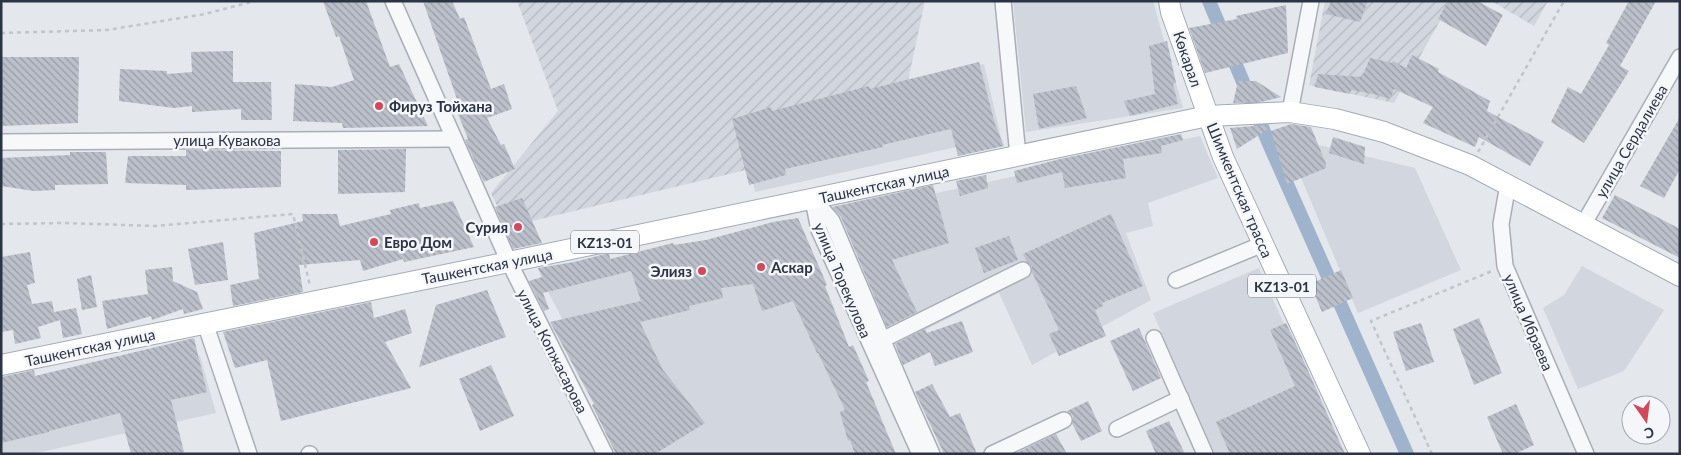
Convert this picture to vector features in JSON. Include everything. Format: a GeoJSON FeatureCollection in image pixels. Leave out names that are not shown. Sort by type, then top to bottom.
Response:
{"type":"FeatureCollection","features":[{"type":"Feature","properties":{"kind":"main road","name":"Көкарал"},"geometry":{"type":"LineString","coordinates":[[1169,1],[1208,116]]}},
{"type":"Feature","properties":{"kind":"main road","name":"Ташкентская улица"},"geometry":{"type":"LineString","coordinates":[[1,365],[509,262],[1208,116],[1290,112],[1336,120],[1384,132],[1470,165],[1680,276]]}},
{"type":"Feature","properties":{"kind":"main road","name":"Шимкентская трасса"},"geometry":{"type":"LineString","coordinates":[[1208,116],[1222,157],[1360,454]]}},
{"type":"Feature","properties":{"kind":"street","name":"улица Копжасарова"},"geometry":{"type":"LineString","coordinates":[[393,1],[509,262],[605,454]]}},
{"type":"Feature","properties":{"kind":"street"},"geometry":{"type":"LineString","coordinates":[[1003,1],[1018,156]]}},
{"type":"Feature","properties":{"kind":"street"},"geometry":{"type":"LineString","coordinates":[[1290,112],[1311,1]]}},
{"type":"Feature","properties":{"kind":"street","name":"улица Сердалиева"},"geometry":{"type":"LineString","coordinates":[[1583,225],[1680,56]]}},
{"type":"Feature","properties":{"kind":"street","name":"улица Кувакова"},"geometry":{"type":"LineString","coordinates":[[1,142],[454,139]]}},
{"type":"Feature","properties":{"kind":"street","name":"улица Ибраева"},"geometry":{"type":"LineString","coordinates":[[1508,184],[1501,224],[1505,266],[1586,454]]}},
{"type":"Feature","properties":{"kind":"street","name":"улица Торекулова"},"geometry":{"type":"LineString","coordinates":[[813,198],[832,221],[932,454]]}},
{"type":"Feature","properties":{"kind":"street","name":"улица Торекулова"},"geometry":{"type":"LineString","coordinates":[[813,198],[818,230],[920,454]]}},
{"type":"Feature","properties":{"kind":"street"},"geometry":{"type":"LineString","coordinates":[[1176,280],[1263,244]]}},
{"type":"Feature","properties":{"kind":"street"},"geometry":{"type":"LineString","coordinates":[[882,340],[1023,270]]}},
{"type":"Feature","properties":{"kind":"street"},"geometry":{"type":"LineString","coordinates":[[205,323],[250,454]]}},
{"type":"Feature","properties":{"kind":"street"},"geometry":{"type":"LineString","coordinates":[[1154,338],[1205,454]]}},
{"type":"Feature","properties":{"kind":"street"},"geometry":{"type":"LineString","coordinates":[[1117,428],[1180,398]]}},
{"type":"Feature","properties":{"kind":"street"},"geometry":{"type":"LineString","coordinates":[[992,454],[1064,420]]}},
{"type":"Feature","properties":{"kind":"path"},"geometry":{"type":"LineString","coordinates":[[1,33],[107,30],[205,14],[254,1]]}},
{"type":"Feature","properties":{"kind":"path"},"geometry":{"type":"LineString","coordinates":[[1470,165],[1564,1]]}},
{"type":"Feature","properties":{"kind":"path"},"geometry":{"type":"LineString","coordinates":[[1,224],[64,223],[155,226],[293,214],[313,301]]}},
{"type":"Feature","properties":{"kind":"path"},"geometry":{"type":"LineString","coordinates":[[1432,454],[1371,321],[1505,266]]}},
{"type":"Feature","properties":{"kind":"shaded area"},"geometry":{"type":"Polygon","coordinates":[[[517,1],[925,1],[908,81],[750,169],[507,227],[491,193],[558,111],[517,1]]]}},
{"type":"Feature","properties":{"kind":"shaded area"},"geometry":{"type":"Polygon","coordinates":[[[1013,1],[1153,1],[1183,108],[1026,132],[1013,1]]]}},
{"type":"Feature","properties":{"kind":"shaded area"},"geometry":{"type":"Polygon","coordinates":[[[1325,1],[1451,1],[1394,103],[1309,85],[1325,1]]]}},
{"type":"Feature","properties":{"kind":"shaded area"},"geometry":{"type":"Polygon","coordinates":[[[1491,1],[1548,1],[1534,26],[1491,1]]]}},
{"type":"Feature","properties":{"kind":"shaded area"},"geometry":{"type":"Polygon","coordinates":[[[984,64],[1001,137],[755,192],[739,119],[984,64]]]}},
{"type":"Feature","properties":{"kind":"shaded area"},"geometry":{"type":"Polygon","coordinates":[[[1200,136],[1218,178],[1148,203],[1153,226],[1126,233],[1151,300],[1032,365],[999,293],[905,340],[849,212],[1200,136]]]}},
{"type":"Feature","properties":{"kind":"shaded area"},"geometry":{"type":"Polygon","coordinates":[[[1286,142],[1319,145],[1415,168],[1461,270],[1358,313],[1286,142]]]}},
{"type":"Feature","properties":{"kind":"shaded area"},"geometry":{"type":"Polygon","coordinates":[[[797,239],[892,454],[633,454],[545,286],[797,239]]]}},
{"type":"Feature","properties":{"kind":"shaded area"},"geometry":{"type":"Polygon","coordinates":[[[1582,266],[1664,310],[1624,371],[1578,389],[1543,308],[1564,295],[1582,266]]]}},
{"type":"Feature","properties":{"kind":"shaded area"},"geometry":{"type":"Polygon","coordinates":[[[1259,268],[1342,454],[1215,454],[1153,313],[1259,268]]]}},
{"type":"Feature","properties":{"kind":"shaded area"},"geometry":{"type":"Polygon","coordinates":[[[200,356],[216,413],[32,454],[1,454],[1,396],[200,356]]]}},
{"type":"Feature","properties":{"kind":"building"},"geometry":{"type":"Polygon","coordinates":[[[323,1],[366,1],[390,67],[399,64],[428,126],[343,128],[342,123],[293,121],[295,84],[332,87],[354,80],[339,36],[336,37],[323,1]]]}},
{"type":"Feature","properties":{"kind":"building"},"geometry":{"type":"Polygon","coordinates":[[[423,1],[452,1],[460,19],[464,17],[491,89],[504,84],[512,109],[487,118],[501,145],[504,144],[515,169],[484,182],[465,140],[468,139],[454,104],[458,102],[423,1]]]}},
{"type":"Feature","properties":{"kind":"building"},"geometry":{"type":"Polygon","coordinates":[[[1331,1],[1368,1],[1360,22],[1326,14],[1331,1]]]}},
{"type":"Feature","properties":{"kind":"building"},"geometry":{"type":"Polygon","coordinates":[[[1448,1],[1477,1],[1503,15],[1486,46],[1438,19],[1448,1]]]}},
{"type":"Feature","properties":{"kind":"building"},"geometry":{"type":"Polygon","coordinates":[[[1629,1],[1656,1],[1620,66],[1629,71],[1584,143],[1551,122],[1568,87],[1581,94],[1609,45],[1606,43],[1629,1]]]}},
{"type":"Feature","properties":{"kind":"building"},"geometry":{"type":"Polygon","coordinates":[[[1286,5],[1288,53],[1205,73],[1189,28],[1237,19],[1236,16],[1286,5]]]}},
{"type":"Feature","properties":{"kind":"building"},"geometry":{"type":"Polygon","coordinates":[[[1167,41],[1176,83],[1173,84],[1178,104],[1130,116],[1124,101],[1155,94],[1149,46],[1167,41]]]}},
{"type":"Feature","properties":{"kind":"building"},"geometry":{"type":"Polygon","coordinates":[[[233,51],[233,82],[271,82],[272,120],[241,120],[241,109],[192,112],[192,106],[174,108],[119,101],[120,69],[167,71],[167,74],[192,72],[191,52],[233,51]]]}},
{"type":"Feature","properties":{"kind":"building"},"geometry":{"type":"Polygon","coordinates":[[[1412,55],[1439,69],[1438,72],[1490,101],[1487,111],[1544,142],[1530,166],[1479,137],[1475,147],[1423,123],[1433,107],[1394,89],[1390,99],[1351,90],[1350,94],[1315,87],[1318,74],[1362,77],[1370,58],[1392,63],[1393,61],[1406,68],[1412,55]]]}},
{"type":"Feature","properties":{"kind":"building"},"geometry":{"type":"Polygon","coordinates":[[[1,57],[79,57],[78,123],[1,126],[1,57]]]}},
{"type":"Feature","properties":{"kind":"building"},"geometry":{"type":"Polygon","coordinates":[[[979,62],[995,124],[1004,146],[958,156],[951,129],[882,145],[883,147],[785,169],[786,175],[749,185],[732,119],[771,107],[772,111],[869,86],[870,89],[979,62]]]}},
{"type":"Feature","properties":{"kind":"building"},"geometry":{"type":"Polygon","coordinates":[[[1238,81],[1256,81],[1281,97],[1261,102],[1233,103],[1238,81]]]}},
{"type":"Feature","properties":{"kind":"building"},"geometry":{"type":"Polygon","coordinates":[[[1076,86],[1087,118],[1039,129],[1033,94],[1076,86]]]}},
{"type":"Feature","properties":{"kind":"building"},"geometry":{"type":"Polygon","coordinates":[[[1680,117],[1680,169],[1664,198],[1640,186],[1680,117]]]}},
{"type":"Feature","properties":{"kind":"building"},"geometry":{"type":"Polygon","coordinates":[[[1291,124],[1311,127],[1326,168],[1287,184],[1271,131],[1291,124]]]}},
{"type":"Feature","properties":{"kind":"building"},"geometry":{"type":"Polygon","coordinates":[[[1266,125],[1267,130],[1237,149],[1230,128],[1266,125]]]}},
{"type":"Feature","properties":{"kind":"building"},"geometry":{"type":"Polygon","coordinates":[[[1181,134],[1183,140],[1161,146],[1162,153],[1123,159],[1126,178],[1065,188],[1062,172],[1017,183],[1014,171],[1060,159],[1181,134]]]}},
{"type":"Feature","properties":{"kind":"building"},"geometry":{"type":"Polygon","coordinates":[[[1333,137],[1365,147],[1364,164],[1329,153],[1333,137]]]}},
{"type":"Feature","properties":{"kind":"building"},"geometry":{"type":"Polygon","coordinates":[[[406,149],[405,192],[338,194],[338,150],[406,149]]]}},
{"type":"Feature","properties":{"kind":"building"},"geometry":{"type":"Polygon","coordinates":[[[186,150],[281,151],[281,187],[186,190],[186,185],[125,183],[128,156],[186,156],[186,150]]]}},
{"type":"Feature","properties":{"kind":"building"},"geometry":{"type":"Polygon","coordinates":[[[70,152],[106,152],[108,184],[55,185],[55,190],[34,191],[1,186],[1,158],[70,155],[70,152]]]}},
{"type":"Feature","properties":{"kind":"building"},"geometry":{"type":"Polygon","coordinates":[[[986,175],[988,188],[960,196],[956,181],[986,175]]]}},
{"type":"Feature","properties":{"kind":"building"},"geometry":{"type":"Polygon","coordinates":[[[933,185],[949,243],[892,260],[917,312],[887,327],[841,217],[832,207],[933,185]]]}},
{"type":"Feature","properties":{"kind":"building"},"geometry":{"type":"Polygon","coordinates":[[[1615,195],[1680,229],[1680,258],[1602,218],[1615,195]]]}},
{"type":"Feature","properties":{"kind":"building","name":"Сурия"},"geometry":{"type":"Polygon","coordinates":[[[522,198],[542,243],[513,249],[495,207],[522,198]]]}},
{"type":"Feature","properties":{"kind":"building"},"geometry":{"type":"Polygon","coordinates":[[[453,201],[474,247],[404,262],[403,259],[363,271],[360,260],[299,265],[303,292],[233,306],[230,285],[259,279],[254,233],[303,221],[302,214],[337,214],[340,226],[391,214],[390,210],[419,203],[420,208],[453,201]]]}},
{"type":"Feature","properties":{"kind":"building"},"geometry":{"type":"Polygon","coordinates":[[[1111,214],[1143,286],[1102,303],[1103,306],[1095,310],[1106,336],[1059,356],[1049,334],[1059,330],[1032,272],[1032,266],[1027,262],[1023,254],[1111,214]]]}},
{"type":"Feature","properties":{"kind":"building"},"geometry":{"type":"Polygon","coordinates":[[[798,218],[827,285],[825,286],[849,347],[853,345],[869,381],[866,382],[896,454],[855,454],[850,440],[848,441],[840,412],[845,410],[793,301],[762,311],[753,284],[721,288],[723,298],[689,306],[690,310],[640,322],[663,370],[705,423],[655,454],[616,454],[592,405],[594,404],[550,322],[641,301],[631,271],[543,293],[549,309],[544,311],[529,281],[542,277],[538,268],[574,262],[609,253],[610,259],[673,243],[674,245],[706,240],[773,222],[798,218]]]}},
{"type":"Feature","properties":{"kind":"building"},"geometry":{"type":"Polygon","coordinates":[[[1009,236],[1018,260],[984,273],[975,248],[1009,236]]]}},
{"type":"Feature","properties":{"kind":"building"},"geometry":{"type":"Polygon","coordinates":[[[223,242],[228,280],[195,285],[188,249],[223,242]]]}},
{"type":"Feature","properties":{"kind":"building"},"geometry":{"type":"Polygon","coordinates":[[[30,252],[35,283],[27,285],[32,304],[52,301],[54,312],[76,308],[82,334],[63,338],[60,320],[38,327],[41,338],[15,344],[13,330],[1,332],[1,257],[30,252]]]}},
{"type":"Feature","properties":{"kind":"building"},"geometry":{"type":"Polygon","coordinates":[[[172,267],[173,281],[197,292],[203,309],[184,314],[183,309],[152,320],[151,316],[107,329],[102,301],[148,294],[145,270],[172,267]]]}},
{"type":"Feature","properties":{"kind":"building"},"geometry":{"type":"Polygon","coordinates":[[[1341,270],[1353,298],[1322,312],[1310,284],[1341,270]]]}},
{"type":"Feature","properties":{"kind":"building"},"geometry":{"type":"Polygon","coordinates":[[[91,275],[97,307],[82,310],[77,279],[91,275]]]}},
{"type":"Feature","properties":{"kind":"building"},"geometry":{"type":"Polygon","coordinates":[[[487,290],[506,337],[419,367],[436,305],[487,290]]]}},
{"type":"Feature","properties":{"kind":"building"},"geometry":{"type":"Polygon","coordinates":[[[371,302],[374,318],[405,309],[412,333],[385,342],[411,388],[281,421],[267,360],[235,368],[223,332],[371,302]]]}},
{"type":"Feature","properties":{"kind":"building"},"geometry":{"type":"Polygon","coordinates":[[[1479,318],[1502,373],[1474,385],[1453,329],[1479,318]]]}},
{"type":"Feature","properties":{"kind":"building"},"geometry":{"type":"Polygon","coordinates":[[[962,321],[973,352],[935,366],[930,352],[903,365],[895,344],[925,329],[927,333],[962,321]]]}},
{"type":"Feature","properties":{"kind":"building"},"geometry":{"type":"Polygon","coordinates":[[[1286,323],[1345,454],[1230,454],[1216,422],[1295,386],[1270,330],[1286,323]]]}},
{"type":"Feature","properties":{"kind":"building"},"geometry":{"type":"Polygon","coordinates":[[[1421,323],[1434,362],[1406,371],[1393,332],[1421,323]]]}},
{"type":"Feature","properties":{"kind":"building"},"geometry":{"type":"Polygon","coordinates":[[[1139,328],[1161,378],[1133,391],[1110,341],[1139,328]]]}},
{"type":"Feature","properties":{"kind":"building"},"geometry":{"type":"Polygon","coordinates":[[[194,338],[207,392],[171,400],[184,452],[178,454],[131,454],[120,413],[1,443],[1,377],[34,370],[35,376],[194,338]]]}},
{"type":"Feature","properties":{"kind":"building"},"geometry":{"type":"Polygon","coordinates":[[[491,365],[514,416],[480,431],[459,379],[491,365]]]}},
{"type":"Feature","properties":{"kind":"building"},"geometry":{"type":"Polygon","coordinates":[[[932,384],[950,417],[960,413],[977,454],[944,454],[915,392],[932,384]]]}},
{"type":"Feature","properties":{"kind":"building"},"geometry":{"type":"Polygon","coordinates":[[[1088,401],[1102,431],[1081,441],[1072,423],[1073,416],[1067,411],[1088,401]]]}},
{"type":"Feature","properties":{"kind":"building"},"geometry":{"type":"Polygon","coordinates":[[[1516,404],[1534,445],[1515,454],[1503,454],[1487,417],[1516,404]]]}},
{"type":"Feature","properties":{"kind":"building"},"geometry":{"type":"Polygon","coordinates":[[[1169,421],[1185,454],[1156,454],[1146,431],[1169,421]]]}},
{"type":"Feature","properties":{"kind":"building"},"geometry":{"type":"Polygon","coordinates":[[[1056,434],[1067,454],[1014,454],[1056,434]]]}},
{"type":"Feature","properties":{"kind":"waterway"},"geometry":{"type":"LineString","coordinates":[[1209,1],[1270,146],[1407,454]]}},
{"type":"Feature","properties":{"kind":"place","name":"Фируз Тойхана"},"geometry":{"type":"Point","coordinates":[379,106]}},
{"type":"Feature","properties":{"kind":"place","name":"Сурия"},"geometry":{"type":"Point","coordinates":[518,227]}},
{"type":"Feature","properties":{"kind":"place","name":"Евро Дом"},"geometry":{"type":"Point","coordinates":[374,242]}},
{"type":"Feature","properties":{"kind":"place","name":"Аскар"},"geometry":{"type":"Point","coordinates":[761,267]}},
{"type":"Feature","properties":{"kind":"place","name":"Элияз"},"geometry":{"type":"Point","coordinates":[702,271]}}]}
